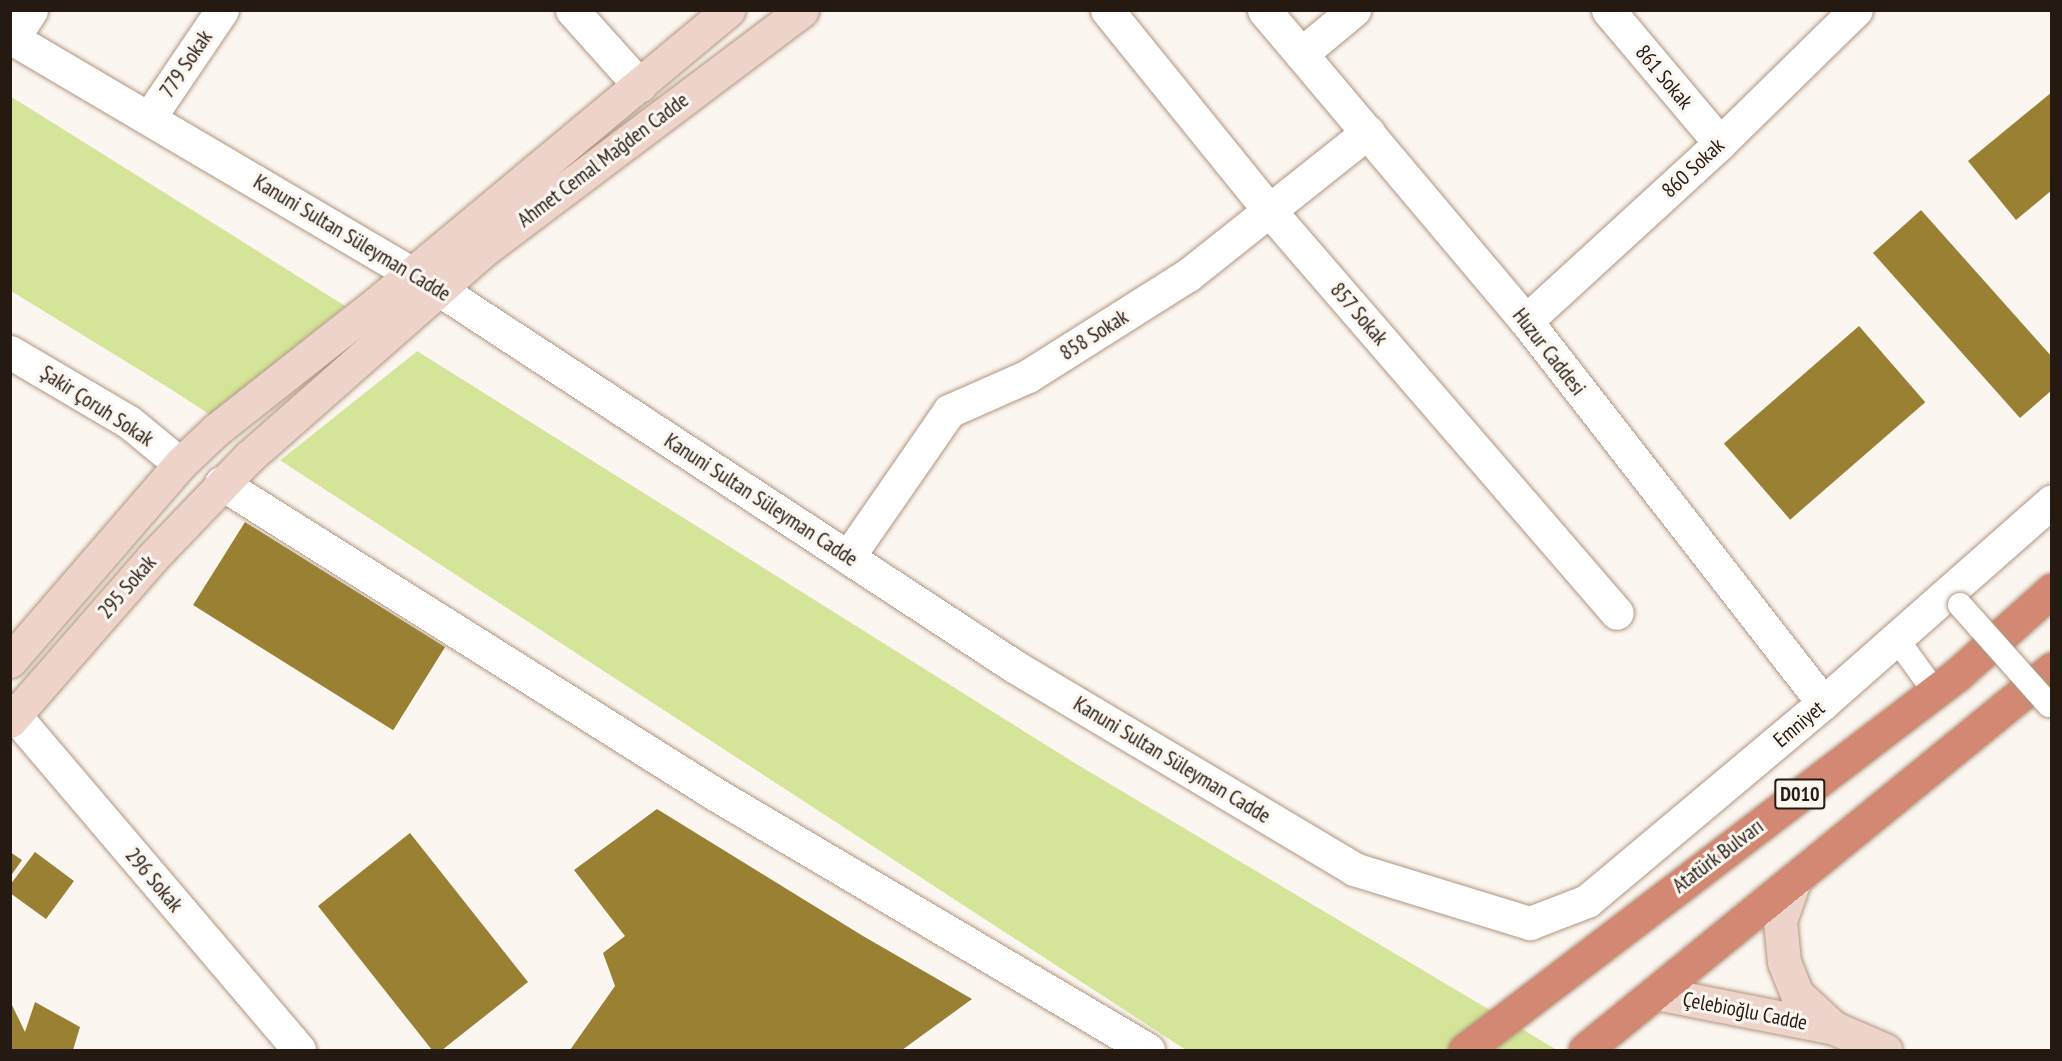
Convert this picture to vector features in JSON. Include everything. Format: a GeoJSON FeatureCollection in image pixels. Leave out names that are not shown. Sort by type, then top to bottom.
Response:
{"type":"FeatureCollection","features":[{"type":"Feature","properties":{"kind":"highway","name":"Atatürk Bulvarı"},"geometry":{"type":"LineString","coordinates":[[1465,1050],[1935,692],[2052,590]]}},
{"type":"Feature","properties":{"kind":"highway"},"geometry":{"type":"LineString","coordinates":[[1595,1042],[2052,669]]}},
{"type":"Feature","properties":{"kind":"main road","name":"Ahmet Cemal Mağden Cadde"},"geometry":{"type":"LineString","coordinates":[[216,430],[378,302],[728,10]]}},
{"type":"Feature","properties":{"kind":"main road","name":"Ahmet Cemal Mağden Cadde"},"geometry":{"type":"LineString","coordinates":[[249,457],[410,318],[484,250],[802,10]]}},
{"type":"Feature","properties":{"kind":"main road","name":"295 Sokak"},"geometry":{"type":"LineString","coordinates":[[10,661],[180,464],[216,430]]}},
{"type":"Feature","properties":{"kind":"main road","name":"295 Sokak"},"geometry":{"type":"LineString","coordinates":[[12,716],[221,483],[249,457]]}},
{"type":"Feature","properties":{"kind":"main road"},"geometry":{"type":"LineString","coordinates":[[1794,881],[1780,921],[1784,962],[1797,994],[1834,1028],[1885,1050]]}},
{"type":"Feature","properties":{"kind":"main road","name":"Çelebioğlu Cadde"},"geometry":{"type":"LineString","coordinates":[[1656,993],[1834,1028]]}},
{"type":"Feature","properties":{"kind":"street"},"geometry":{"type":"LineString","coordinates":[[12,37],[31,10]]}},
{"type":"Feature","properties":{"kind":"street","name":"779 Sokak"},"geometry":{"type":"LineString","coordinates":[[149,118],[222,10]]}},
{"type":"Feature","properties":{"kind":"street"},"geometry":{"type":"LineString","coordinates":[[572,10],[639,85]]}},
{"type":"Feature","properties":{"kind":"street","name":"857 Sokak"},"geometry":{"type":"LineString","coordinates":[[1107,10],[1269,210],[1617,613]]}},
{"type":"Feature","properties":{"kind":"street","name":"Huzur Caddesi"},"geometry":{"type":"LineString","coordinates":[[1264,10],[1526,321],[1823,704]]}},
{"type":"Feature","properties":{"kind":"street"},"geometry":{"type":"LineString","coordinates":[[1301,54],[1354,10]]}},
{"type":"Feature","properties":{"kind":"street","name":"861 Sokak"},"geometry":{"type":"LineString","coordinates":[[1608,10],[1720,143]]}},
{"type":"Feature","properties":{"kind":"street","name":"860 Sokak"},"geometry":{"type":"LineString","coordinates":[[1526,321],[1720,143],[1856,10]]}},
{"type":"Feature","properties":{"kind":"street","name":"Kanuni Sultan Süleyman Cadde"},"geometry":{"type":"LineString","coordinates":[[12,37],[440,290],[1014,666],[1354,869],[1530,923]]}},
{"type":"Feature","properties":{"kind":"street","name":"858 Sokak"},"geometry":{"type":"LineString","coordinates":[[848,557],[949,411],[1038,370],[1188,275],[1368,132]]}},
{"type":"Feature","properties":{"kind":"street","name":"Şakir Çoruh Sokak"},"geometry":{"type":"LineString","coordinates":[[10,351],[129,422],[180,464]]}},
{"type":"Feature","properties":{"kind":"street"},"geometry":{"type":"LineString","coordinates":[[221,483],[715,794],[1148,1050]]}},
{"type":"Feature","properties":{"kind":"street","name":"Emniyet"},"geometry":{"type":"LineString","coordinates":[[1530,923],[1587,902],[1823,704],[2052,501]]}},
{"type":"Feature","properties":{"kind":"street"},"geometry":{"type":"LineString","coordinates":[[1960,605],[2049,705]]}},
{"type":"Feature","properties":{"kind":"street"},"geometry":{"type":"LineString","coordinates":[[1896,638],[1935,692]]}},
{"type":"Feature","properties":{"kind":"street","name":"296 Sokak"},"geometry":{"type":"LineString","coordinates":[[12,716],[299,1050]]}},
{"type":"Feature","properties":{"kind":"shaded area"},"geometry":{"type":"Polygon","coordinates":[[[10,96],[1078,765],[1557,1050],[1186,1050],[169,388],[11,291],[10,96]]]}},
{"type":"Feature","properties":{"kind":"pier"},"geometry":{"type":"Polygon","coordinates":[[[348,304],[420,349],[278,462],[208,416],[348,304]]]}},
{"type":"Feature","properties":{"kind":"building"},"geometry":{"type":"Polygon","coordinates":[[[2052,92],[2052,190],[2016,220],[1968,161],[2052,92]]]}},
{"type":"Feature","properties":{"kind":"building"},"geometry":{"type":"Polygon","coordinates":[[[1921,210],[2052,357],[2052,390],[2020,418],[1873,253],[1921,210]]]}},
{"type":"Feature","properties":{"kind":"building"},"geometry":{"type":"Polygon","coordinates":[[[1859,326],[1925,402],[1790,520],[1724,443],[1859,326]]]}},
{"type":"Feature","properties":{"kind":"building"},"geometry":{"type":"Polygon","coordinates":[[[245,522],[445,647],[393,730],[193,605],[245,522]]]}},
{"type":"Feature","properties":{"kind":"building"},"geometry":{"type":"Polygon","coordinates":[[[657,809],[863,936],[972,999],[902,1050],[570,1050],[615,986],[603,953],[625,936],[574,870],[657,809]]]}},
{"type":"Feature","properties":{"kind":"building"},"geometry":{"type":"Polygon","coordinates":[[[410,833],[528,982],[442,1050],[432,1050],[318,906],[410,833]]]}},
{"type":"Feature","properties":{"kind":"building"},"geometry":{"type":"Polygon","coordinates":[[[10,852],[22,860],[10,877],[10,852]]]}},
{"type":"Feature","properties":{"kind":"building"},"geometry":{"type":"Polygon","coordinates":[[[35,852],[74,881],[46,919],[10,893],[10,885],[35,852]]]}},
{"type":"Feature","properties":{"kind":"building"},"geometry":{"type":"Polygon","coordinates":[[[10,1001],[25,1032],[35,1002],[80,1027],[73,1050],[10,1050],[10,1001]]]}}]}
